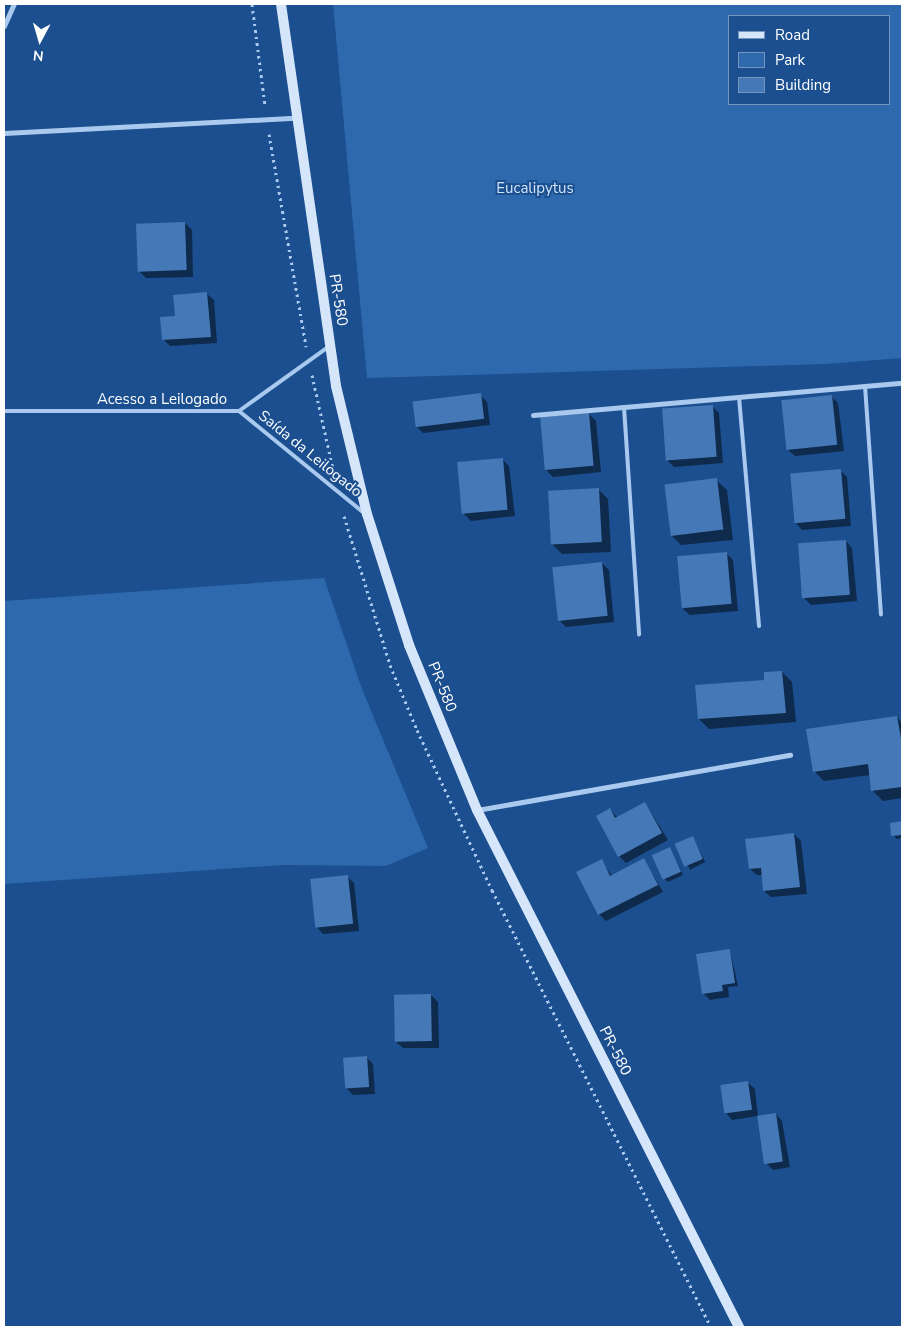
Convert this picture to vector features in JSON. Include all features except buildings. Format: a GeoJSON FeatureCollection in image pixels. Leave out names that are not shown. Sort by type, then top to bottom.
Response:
{"type":"FeatureCollection","features":[{"type":"Feature","properties":{"kind":"main road","name":"PR-580"},"geometry":{"type":"LineString","coordinates":[[281,4],[295,118],[330,346],[367,514],[409,645],[476,810],[739,1327]]}},
{"type":"Feature","properties":{"kind":"street"},"geometry":{"type":"LineString","coordinates":[[4,26],[14,4]]}},
{"type":"Feature","properties":{"kind":"street"},"geometry":{"type":"LineString","coordinates":[[4,133],[295,118]]}},
{"type":"Feature","properties":{"kind":"street"},"geometry":{"type":"LineString","coordinates":[[533,415],[902,383]]}},
{"type":"Feature","properties":{"kind":"street"},"geometry":{"type":"LineString","coordinates":[[476,810],[790,755]]}},
{"type":"Feature","properties":{"kind":"lane","name":"Acesso a Leilogado"},"geometry":{"type":"LineString","coordinates":[[4,411],[239,411],[330,346]]}},
{"type":"Feature","properties":{"kind":"lane"},"geometry":{"type":"LineString","coordinates":[[865,386],[881,614]]}},
{"type":"Feature","properties":{"kind":"lane"},"geometry":{"type":"LineString","coordinates":[[739,397],[759,626]]}},
{"type":"Feature","properties":{"kind":"lane"},"geometry":{"type":"LineString","coordinates":[[624,407],[639,635]]}},
{"type":"Feature","properties":{"kind":"lane","name":"Saída da Leilogado"},"geometry":{"type":"LineString","coordinates":[[239,411],[367,514]]}},
{"type":"Feature","properties":{"kind":"green space","name":"Eucalipytus"},"geometry":{"type":"Polygon","coordinates":[[[333,4],[902,4],[902,358],[825,364],[367,378],[333,4]]]}},
{"type":"Feature","properties":{"kind":"green space"},"geometry":{"type":"Polygon","coordinates":[[[324,578],[362,689],[428,848],[386,866],[283,865],[4,884],[4,601],[324,578]]]}}]}
